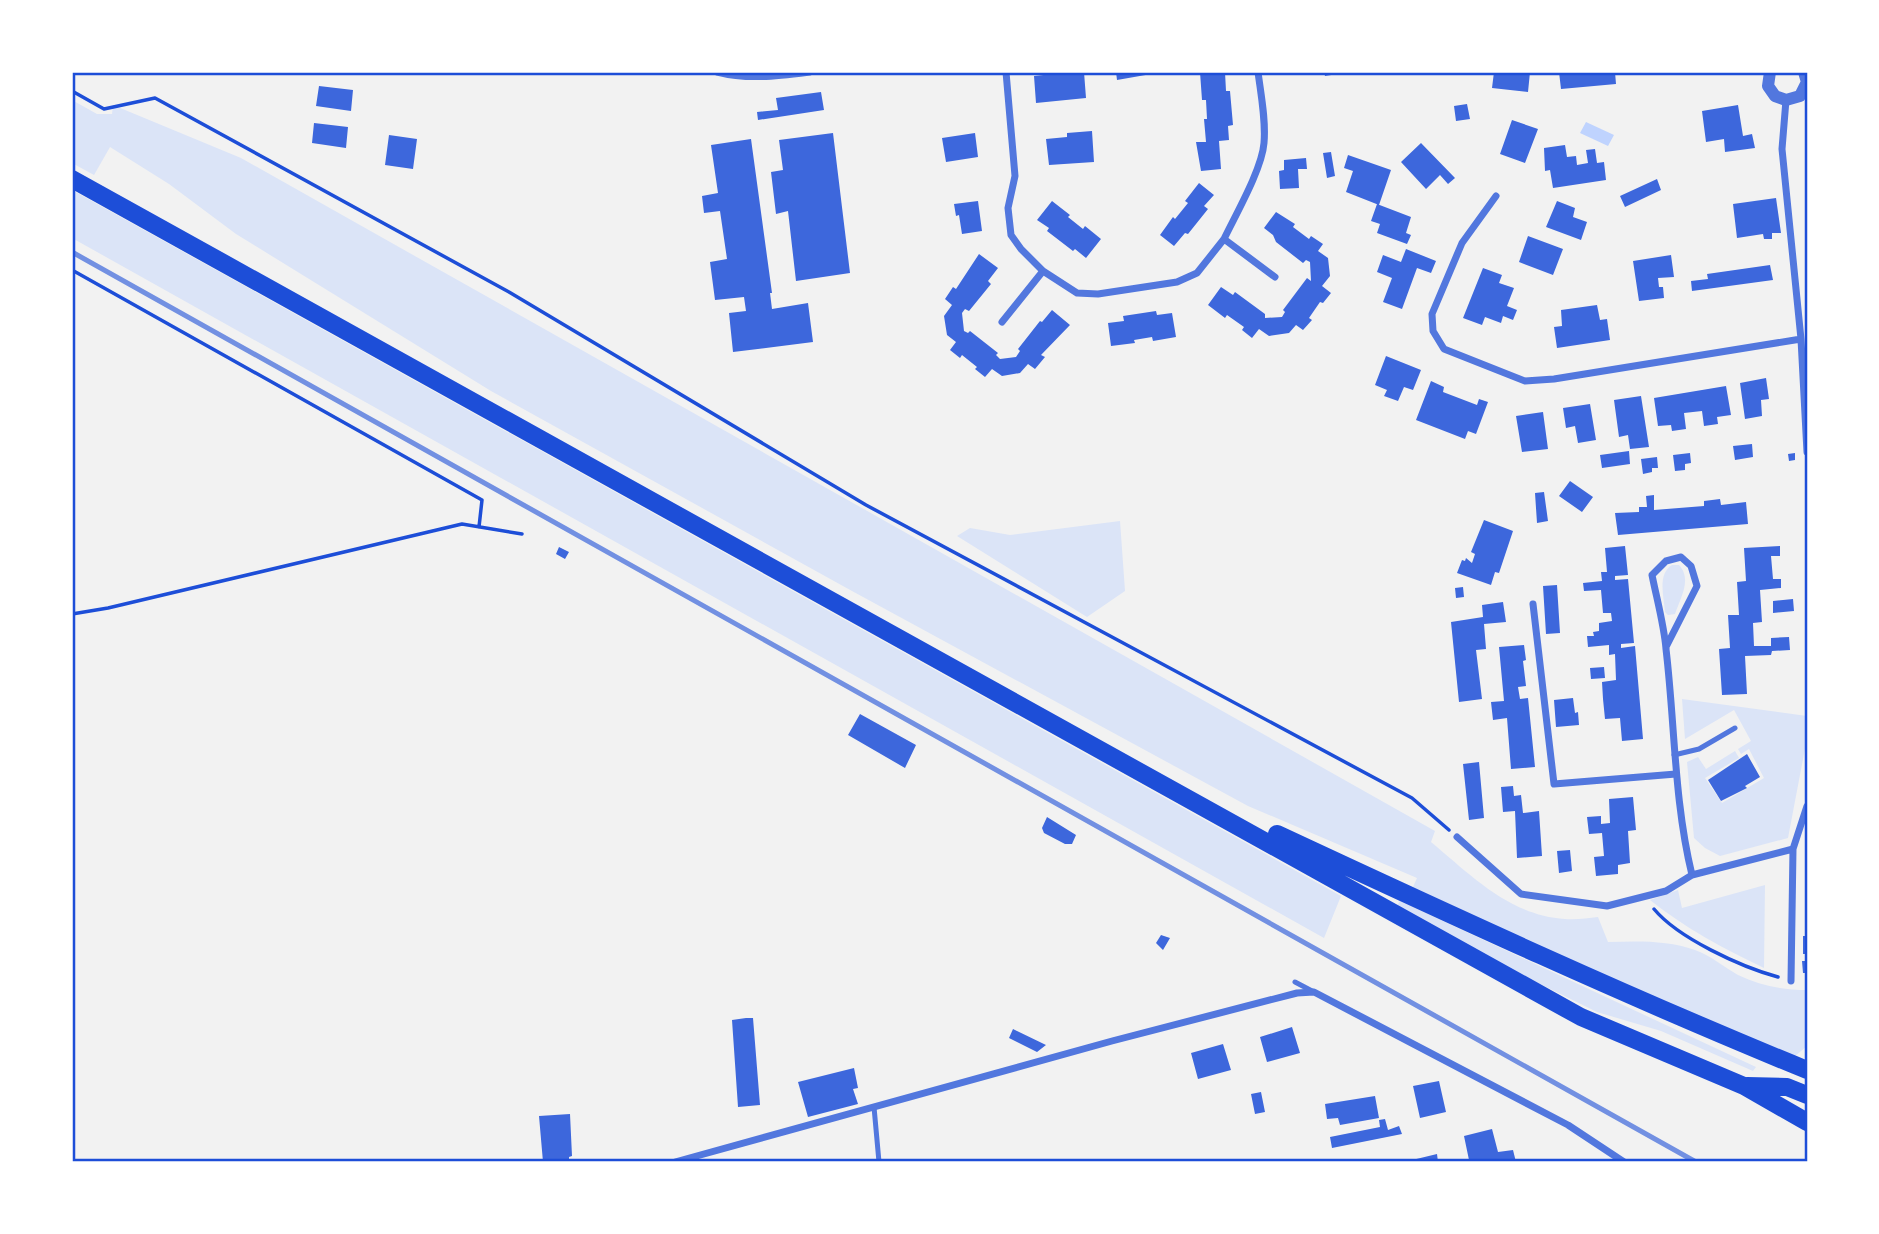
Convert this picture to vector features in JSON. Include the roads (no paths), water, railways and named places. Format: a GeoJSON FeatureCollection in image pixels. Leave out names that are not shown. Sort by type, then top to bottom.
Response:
{"type":"FeatureCollection","features":[{"type":"Feature","properties":{"kind":"main road"},"geometry":{"type":"LineString","coordinates":[[72,178],[1581,1017],[1744,1086],[1807,1122]]}},
{"type":"Feature","properties":{"kind":"main road"},"geometry":{"type":"LineString","coordinates":[[1150,776],[1548,960],[1807,1070]]}},
{"type":"Feature","properties":{"kind":"main road"},"geometry":{"type":"LineString","coordinates":[[1744,1086],[1787,1087],[1807,1095]]}},
{"type":"Feature","properties":{"kind":"street"},"geometry":{"type":"LineString","coordinates":[[717,72],[771,77],[810,72]]}},
{"type":"Feature","properties":{"kind":"street"},"geometry":{"type":"LineString","coordinates":[[1006,72],[1015,176],[1008,208],[1010,235],[1043,271],[1077,293],[1098,294],[1177,282],[1197,273],[1224,239],[1251,183],[1264,144],[1258,72]]}},
{"type":"Feature","properties":{"kind":"street"},"geometry":{"type":"LineString","coordinates":[[1767,73],[1768,86],[1775,96],[1786,100],[1800,96],[1807,82],[1804,72]]}},
{"type":"Feature","properties":{"kind":"street"},"geometry":{"type":"LineString","coordinates":[[1786,100],[1782,149],[1801,339],[1807,452]]}},
{"type":"Feature","properties":{"kind":"street"},"geometry":{"type":"LineString","coordinates":[[1496,196],[1462,243],[1432,314],[1433,331],[1444,349],[1525,380],[1554,379],[1801,339]]}},
{"type":"Feature","properties":{"kind":"street"},"geometry":{"type":"LineString","coordinates":[[1224,239],[1275,277]]}},
{"type":"Feature","properties":{"kind":"street"},"geometry":{"type":"LineString","coordinates":[[1002,321],[1043,271]]}},
{"type":"Feature","properties":{"kind":"street"},"geometry":{"type":"LineString","coordinates":[[1666,647],[1697,586],[1691,566],[1681,557],[1666,561],[1652,575],[1666,647],[1676,774],[1685,849],[1692,875]]}},
{"type":"Feature","properties":{"kind":"street"},"geometry":{"type":"LineString","coordinates":[[1533,604],[1554,784],[1676,774]]}},
{"type":"Feature","properties":{"kind":"street"},"geometry":{"type":"LineString","coordinates":[[1791,981],[1793,849],[1807,806]]}},
{"type":"Feature","properties":{"kind":"street"},"geometry":{"type":"LineString","coordinates":[[1457,837],[1521,894],[1607,906],[1666,891],[1692,875],[1793,849]]}},
{"type":"Feature","properties":{"kind":"street"},"geometry":{"type":"LineString","coordinates":[[675,1162],[1201,1015],[1297,993],[1314,992],[1568,1125],[1623,1162]]}},
{"type":"Feature","properties":{"kind":"lane"},"geometry":{"type":"LineString","coordinates":[[1674,755],[1699,749],[1735,728]]}},
{"type":"Feature","properties":{"kind":"lane"},"geometry":{"type":"LineString","coordinates":[[1295,982],[1314,992]]}},
{"type":"Feature","properties":{"kind":"lane"},"geometry":{"type":"LineString","coordinates":[[874,1107],[879,1162]]}},
{"type":"Feature","properties":{"kind":"water"},"geometry":{"type":"Polygon","coordinates":[[[1586,122],[1614,135],[1608,146],[1580,133],[1586,122]]]}},
{"type":"Feature","properties":{"kind":"railway"},"geometry":{"type":"LineString","coordinates":[[72,252],[1696,1162]]}}]}
